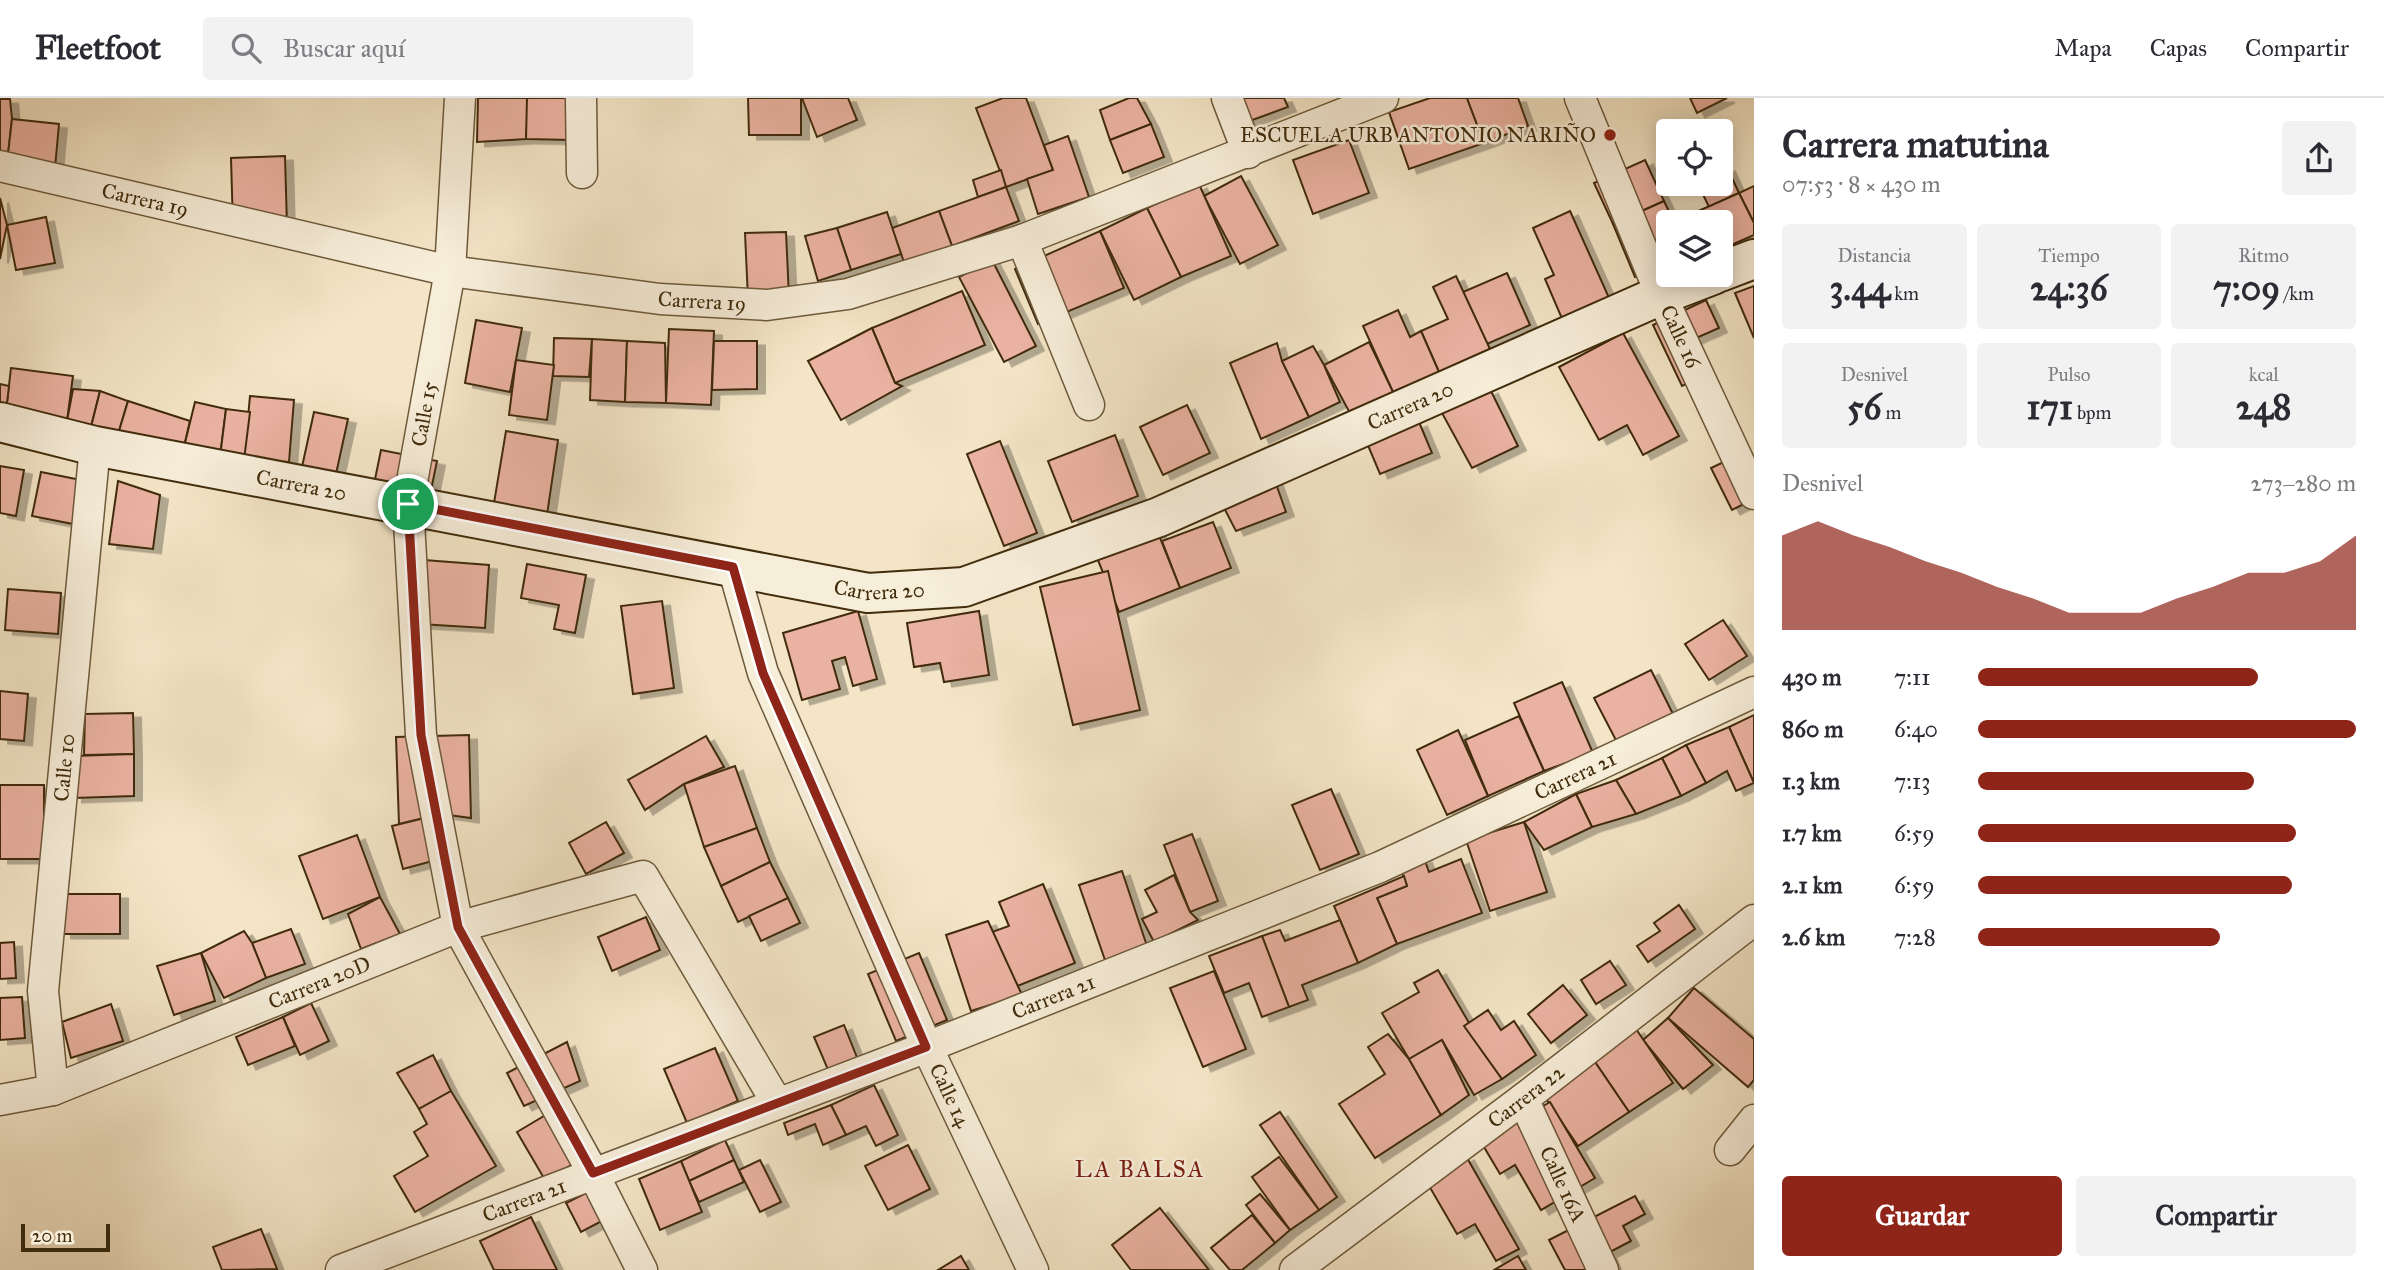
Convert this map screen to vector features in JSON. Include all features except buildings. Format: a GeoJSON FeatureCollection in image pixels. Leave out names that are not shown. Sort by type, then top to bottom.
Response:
{"type":"FeatureCollection","features":[{"type":"Feature","properties":{"kind":"street","name":"Calle 15"},"geometry":{"type":"LineString","coordinates":[[460,98],[450,271],[408,504],[421,735],[458,927],[593,1173],[642,1270]]}},
{"type":"Feature","properties":{"kind":"street"},"geometry":{"type":"LineString","coordinates":[[581,98],[582,173]]}},
{"type":"Feature","properties":{"kind":"street"},"geometry":{"type":"LineString","coordinates":[[1227,98],[1248,153]]}},
{"type":"Feature","properties":{"kind":"street","name":"Carrera 19"},"geometry":{"type":"LineString","coordinates":[[0,166],[450,271],[660,299],[767,305],[848,294],[1022,240],[1383,98]]}},
{"type":"Feature","properties":{"kind":"street","name":"Calle 16"},"geometry":{"type":"LineString","coordinates":[[1580,98],[1661,295],[1754,494]]}},
{"type":"Feature","properties":{"kind":"street"},"geometry":{"type":"LineString","coordinates":[[1022,240],[1089,405]]}},
{"type":"Feature","properties":{"kind":"street"},"geometry":{"type":"LineString","coordinates":[[1733,267],[1754,259]]}},
{"type":"Feature","properties":{"kind":"street","name":"Carrera 20"},"geometry":{"type":"LineString","coordinates":[[0,422],[95,446],[868,593],[964,587],[1159,517],[1682,287]]}},
{"type":"Feature","properties":{"kind":"street","name":"Calle 10"},"geometry":{"type":"LineString","coordinates":[[53,1090],[43,991],[95,446]]}},
{"type":"Feature","properties":{"kind":"street","name":"Calle 14"},"geometry":{"type":"LineString","coordinates":[[733,567],[763,673],[926,1047],[1032,1270]]}},
{"type":"Feature","properties":{"kind":"street","name":"Carrera 21"},"geometry":{"type":"LineString","coordinates":[[341,1270],[926,1047],[1380,867],[1754,692]]}},
{"type":"Feature","properties":{"kind":"street","name":"Carrera 20D"},"geometry":{"type":"LineString","coordinates":[[0,1100],[53,1090],[458,927],[643,876],[778,1102]]}},
{"type":"Feature","properties":{"kind":"street","name":"Carrera 22"},"geometry":{"type":"LineString","coordinates":[[1295,1270],[1754,920]]}},
{"type":"Feature","properties":{"kind":"street","name":"Calle 16A"},"geometry":{"type":"LineString","coordinates":[[1523,1098],[1603,1270]]}},
{"type":"Feature","properties":{"kind":"street"},"geometry":{"type":"LineString","coordinates":[[1730,1150],[1754,1121]]}},
{"type":"Feature","properties":{"kind":"place","name":"ESCUELA URB ANTONIO NARIÑO"},"geometry":{"type":"Point","coordinates":[1610,135]}},
{"type":"Feature","properties":{"kind":"district","name":"LA BALSA"},"geometry":{"type":"Point","coordinates":[1140,1169]}},
{"type":"Feature","properties":{"kind":"route"},"geometry":{"type":"LineString","coordinates":[[408,504],[733,567],[763,673],[926,1047],[593,1173],[458,927],[421,735],[408,504]]}}]}
